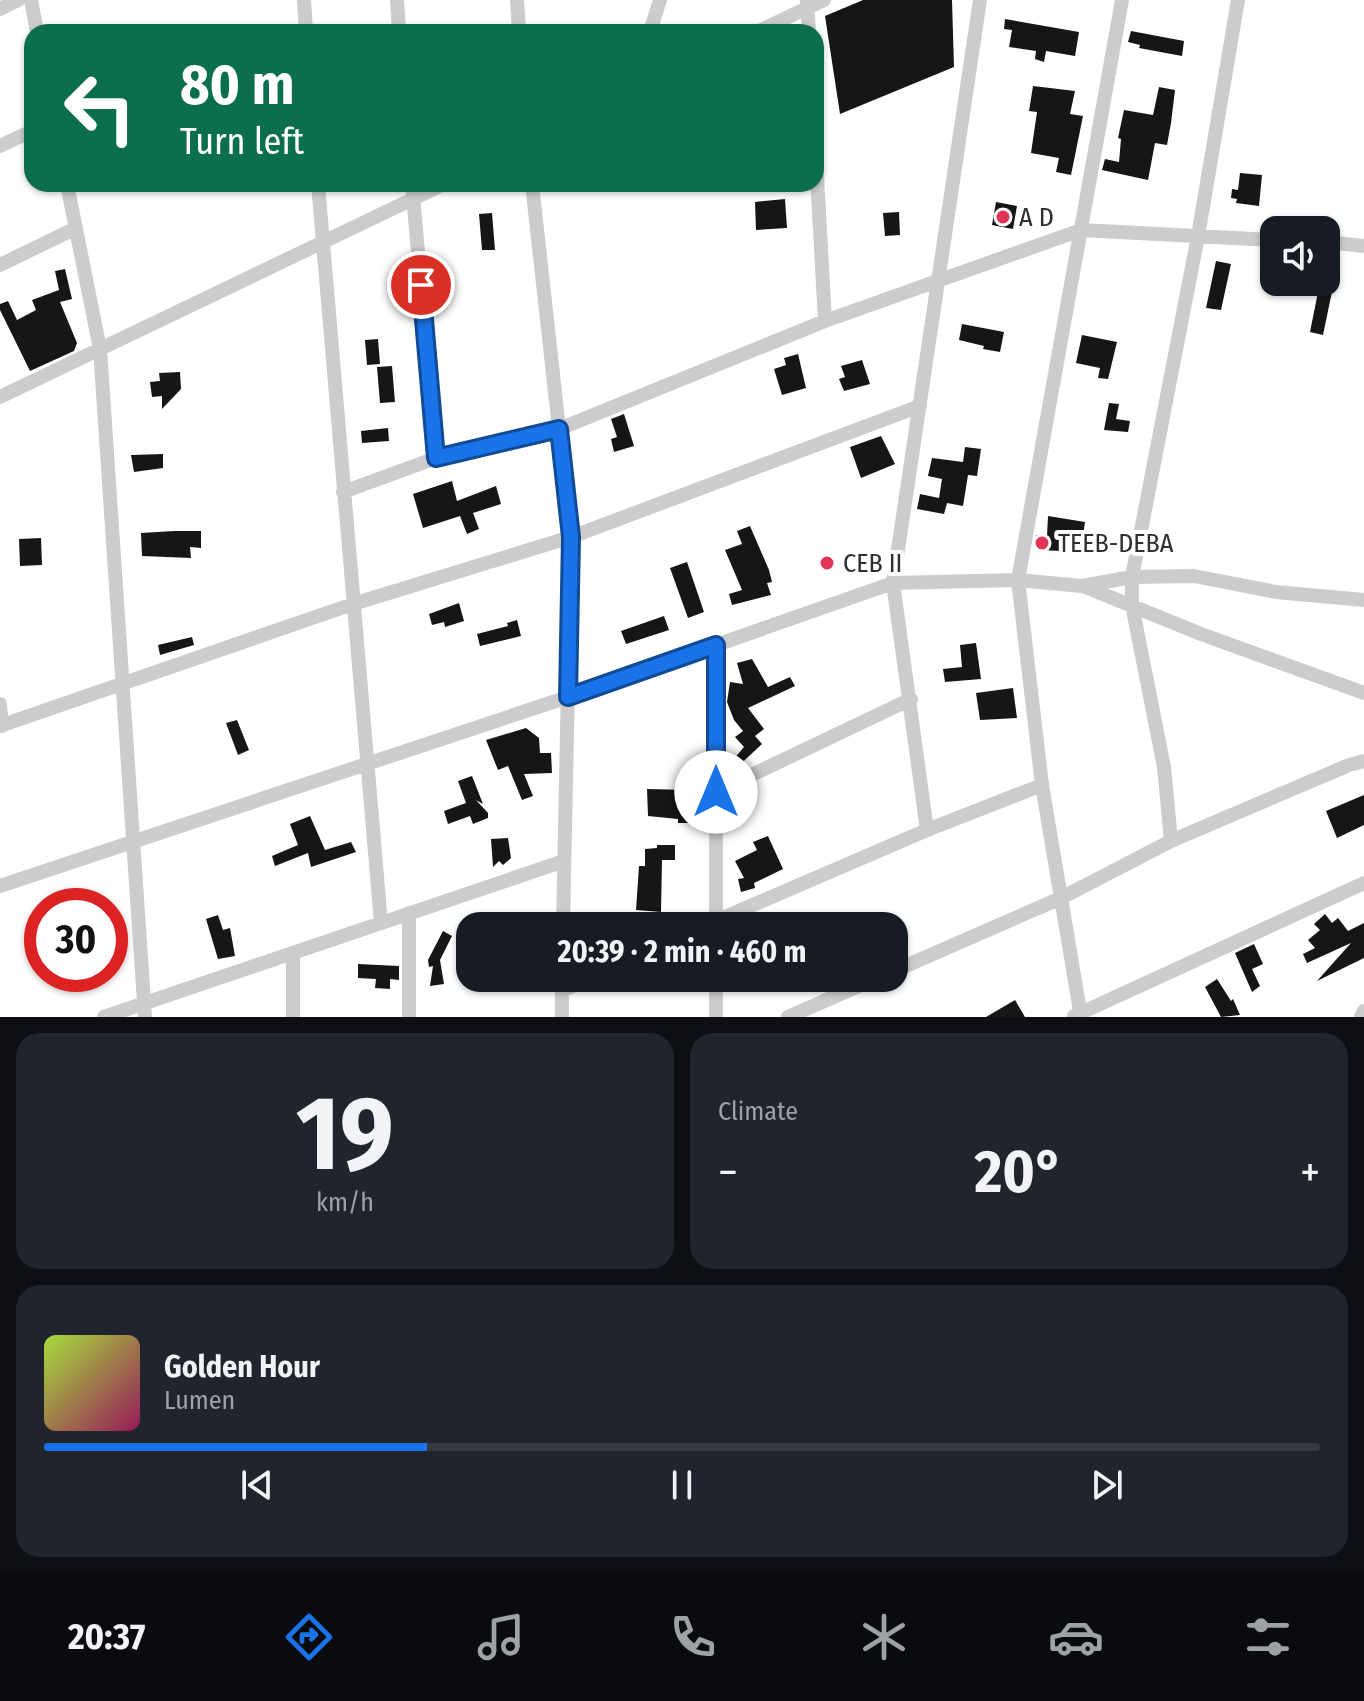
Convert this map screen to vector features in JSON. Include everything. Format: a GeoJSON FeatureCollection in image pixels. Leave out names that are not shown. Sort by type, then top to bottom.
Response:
{"type":"FeatureCollection","features":[{"type":"Feature","properties":{"kind":"street"},"geometry":{"type":"LineString","coordinates":[[0,9],[18,0]]}},
{"type":"Feature","properties":{"kind":"street"},"geometry":{"type":"LineString","coordinates":[[31,0],[36,24]]}},
{"type":"Feature","properties":{"kind":"street"},"geometry":{"type":"LineString","coordinates":[[304,0],[306,24]]}},
{"type":"Feature","properties":{"kind":"street"},"geometry":{"type":"LineString","coordinates":[[397,0],[398,24]]}},
{"type":"Feature","properties":{"kind":"street"},"geometry":{"type":"LineString","coordinates":[[517,0],[518,24]]}},
{"type":"Feature","properties":{"kind":"street"},"geometry":{"type":"LineString","coordinates":[[652,24],[660,0]]}},
{"type":"Feature","properties":{"kind":"street"},"geometry":{"type":"LineString","coordinates":[[771,24],[807,4],[824,0]]}},
{"type":"Feature","properties":{"kind":"street"},"geometry":{"type":"LineString","coordinates":[[927,830],[893,583],[980,0]]}},
{"type":"Feature","properties":{"kind":"street"},"geometry":{"type":"LineString","coordinates":[[1122,0],[1018,580],[1042,785],[1078,1016],[1364,883]]}},
{"type":"Feature","properties":{"kind":"street"},"geometry":{"type":"LineString","coordinates":[[1171,841],[1164,767],[1132,605],[1132,577],[1198,236],[1238,0]]}},
{"type":"Feature","properties":{"kind":"street"},"geometry":{"type":"LineString","coordinates":[[807,4],[808,24]]}},
{"type":"Feature","properties":{"kind":"street"},"geometry":{"type":"LineString","coordinates":[[0,146],[24,135]]}},
{"type":"Feature","properties":{"kind":"street"},"geometry":{"type":"LineString","coordinates":[[69,192],[100,349],[144,1010]]}},
{"type":"Feature","properties":{"kind":"street"},"geometry":{"type":"LineString","coordinates":[[319,192],[381,923]]}},
{"type":"Feature","properties":{"kind":"street"},"geometry":{"type":"LineString","coordinates":[[0,397],[323,241],[411,192]]}},
{"type":"Feature","properties":{"kind":"street"},"geometry":{"type":"LineString","coordinates":[[413,192],[436,458]]}},
{"type":"Feature","properties":{"kind":"street"},"geometry":{"type":"LineString","coordinates":[[533,192],[571,537],[563,912]]}},
{"type":"Feature","properties":{"kind":"street"},"geometry":{"type":"LineString","coordinates":[[818,192],[825,321]]}},
{"type":"Feature","properties":{"kind":"street"},"geometry":{"type":"LineString","coordinates":[[0,265],[76,228]]}},
{"type":"Feature","properties":{"kind":"street"},"geometry":{"type":"LineString","coordinates":[[343,492],[436,458],[559,429],[825,321],[1081,230],[1260,239]]}},
{"type":"Feature","properties":{"kind":"street"},"geometry":{"type":"LineString","coordinates":[[1340,243],[1364,246]]}},
{"type":"Feature","properties":{"kind":"street"},"geometry":{"type":"LineString","coordinates":[[0,704],[1,726],[353,604],[571,537],[920,406]]}},
{"type":"Feature","properties":{"kind":"street"},"geometry":{"type":"LineString","coordinates":[[1082,586],[1132,577],[1194,576],[1276,592],[1364,600]]}},
{"type":"Feature","properties":{"kind":"street"},"geometry":{"type":"LineString","coordinates":[[0,886],[568,697],[893,583],[1018,580],[1082,586],[1201,634],[1364,693]]}},
{"type":"Feature","properties":{"kind":"street"},"geometry":{"type":"LineString","coordinates":[[712,912],[716,645]]}},
{"type":"Feature","properties":{"kind":"street"},"geometry":{"type":"LineString","coordinates":[[716,792],[911,699]]}},
{"type":"Feature","properties":{"kind":"street"},"geometry":{"type":"LineString","coordinates":[[908,965],[1061,898],[1171,841],[1364,761]]}},
{"type":"Feature","properties":{"kind":"street"},"geometry":{"type":"LineString","coordinates":[[739,912],[927,830],[1042,785]]}},
{"type":"Feature","properties":{"kind":"street"},"geometry":{"type":"LineString","coordinates":[[104,1017],[144,1010],[293,953],[564,861]]}},
{"type":"Feature","properties":{"kind":"street"},"geometry":{"type":"LineString","coordinates":[[409,913],[409,1017]]}},
{"type":"Feature","properties":{"kind":"street"},"geometry":{"type":"LineString","coordinates":[[293,953],[293,1017]]}},
{"type":"Feature","properties":{"kind":"street"},"geometry":{"type":"LineString","coordinates":[[562,992],[562,1017]]}},
{"type":"Feature","properties":{"kind":"street"},"geometry":{"type":"LineString","coordinates":[[716,992],[716,1017]]}},
{"type":"Feature","properties":{"kind":"street"},"geometry":{"type":"LineString","coordinates":[[788,1017],[845,992]]}},
{"type":"Feature","properties":{"kind":"street"},"geometry":{"type":"LineString","coordinates":[[1361,1017],[1364,1011]]}},
{"type":"Feature","properties":{"kind":"building"},"geometry":{"type":"Polygon","coordinates":[[[863,0],[952,0],[954,67],[840,114],[825,16],[863,0]]]}},
{"type":"Feature","properties":{"kind":"building"},"geometry":{"type":"Polygon","coordinates":[[[1005,19],[1079,32],[1075,56],[1046,51],[1044,62],[1035,59],[1036,51],[1009,47],[1012,30],[1004,29],[1005,19]]]}},
{"type":"Feature","properties":{"kind":"building"},"geometry":{"type":"Polygon","coordinates":[[[1131,31],[1184,41],[1182,56],[1139,48],[1140,45],[1128,42],[1131,31]]]}},
{"type":"Feature","properties":{"kind":"building"},"geometry":{"type":"Polygon","coordinates":[[[1033,86],[1075,91],[1070,114],[1083,116],[1071,175],[1056,172],[1059,158],[1031,153],[1037,112],[1029,111],[1033,86]]]}},
{"type":"Feature","properties":{"kind":"building"},"geometry":{"type":"Polygon","coordinates":[[[1159,87],[1175,90],[1167,145],[1155,143],[1148,180],[1102,170],[1105,159],[1119,162],[1121,139],[1118,138],[1124,110],[1153,115],[1159,87]]]}},
{"type":"Feature","properties":{"kind":"building"},"geometry":{"type":"Polygon","coordinates":[[[1240,173],[1262,175],[1259,206],[1236,203],[1237,199],[1231,198],[1232,189],[1238,190],[1240,173]]]}},
{"type":"Feature","properties":{"kind":"building"},"geometry":{"type":"Polygon","coordinates":[[[785,199],[787,228],[756,230],[755,202],[785,199]]]}},
{"type":"Feature","properties":{"kind":"building"},"geometry":{"type":"Polygon","coordinates":[[[996,202],[1017,206],[1013,229],[992,225],[996,202]]]}},
{"type":"Feature","properties":{"kind":"building"},"geometry":{"type":"Polygon","coordinates":[[[899,212],[900,235],[885,236],[883,213],[899,212]]]}},
{"type":"Feature","properties":{"kind":"building"},"geometry":{"type":"Polygon","coordinates":[[[492,213],[495,250],[482,250],[479,214],[492,213]]]}},
{"type":"Feature","properties":{"kind":"building"},"geometry":{"type":"Polygon","coordinates":[[[1216,261],[1231,264],[1221,310],[1206,308],[1216,261]]]}},
{"type":"Feature","properties":{"kind":"building"},"geometry":{"type":"Polygon","coordinates":[[[65,269],[72,299],[60,302],[77,343],[74,351],[30,371],[0,310],[0,304],[8,301],[17,320],[36,310],[32,300],[59,290],[55,271],[65,269]]]}},
{"type":"Feature","properties":{"kind":"building"},"geometry":{"type":"Polygon","coordinates":[[[1317,296],[1331,296],[1323,335],[1310,332],[1317,296]]]}},
{"type":"Feature","properties":{"kind":"building"},"geometry":{"type":"Polygon","coordinates":[[[962,324],[1004,332],[1000,352],[959,340],[962,324]]]}},
{"type":"Feature","properties":{"kind":"building"},"geometry":{"type":"Polygon","coordinates":[[[1082,335],[1117,342],[1108,379],[1098,378],[1100,368],[1076,363],[1082,335]]]}},
{"type":"Feature","properties":{"kind":"building"},"geometry":{"type":"Polygon","coordinates":[[[378,339],[380,364],[367,365],[365,340],[378,339]]]}},
{"type":"Feature","properties":{"kind":"building"},"geometry":{"type":"Polygon","coordinates":[[[798,354],[806,388],[782,395],[774,369],[786,365],[784,358],[798,354]]]}},
{"type":"Feature","properties":{"kind":"building"},"geometry":{"type":"Polygon","coordinates":[[[862,360],[870,384],[844,391],[839,379],[845,377],[841,366],[862,360]]]}},
{"type":"Feature","properties":{"kind":"building"},"geometry":{"type":"Polygon","coordinates":[[[392,366],[395,402],[380,403],[377,367],[392,366]]]}},
{"type":"Feature","properties":{"kind":"building"},"geometry":{"type":"Polygon","coordinates":[[[180,372],[181,389],[162,409],[162,396],[152,397],[150,382],[160,381],[159,373],[180,372]]]}},
{"type":"Feature","properties":{"kind":"building"},"geometry":{"type":"Polygon","coordinates":[[[1109,403],[1119,404],[1116,419],[1130,421],[1128,432],[1104,430],[1109,403]]]}},
{"type":"Feature","properties":{"kind":"building"},"geometry":{"type":"Polygon","coordinates":[[[624,414],[634,446],[614,452],[611,439],[617,437],[611,419],[624,414]]]}},
{"type":"Feature","properties":{"kind":"building"},"geometry":{"type":"Polygon","coordinates":[[[388,428],[389,441],[362,443],[361,431],[388,428]]]}},
{"type":"Feature","properties":{"kind":"building"},"geometry":{"type":"Polygon","coordinates":[[[881,436],[895,464],[861,478],[850,447],[881,436]]]}},
{"type":"Feature","properties":{"kind":"building"},"geometry":{"type":"Polygon","coordinates":[[[965,447],[981,449],[977,476],[968,475],[963,506],[947,503],[944,514],[917,509],[920,494],[939,498],[942,479],[928,476],[932,458],[963,462],[965,447]]]}},
{"type":"Feature","properties":{"kind":"building"},"geometry":{"type":"Polygon","coordinates":[[[163,454],[163,468],[134,472],[131,455],[163,454]]]}},
{"type":"Feature","properties":{"kind":"building"},"geometry":{"type":"Polygon","coordinates":[[[452,481],[457,501],[496,486],[501,504],[473,513],[479,529],[467,534],[460,516],[423,528],[413,494],[452,481]]]}},
{"type":"Feature","properties":{"kind":"building"},"geometry":{"type":"Polygon","coordinates":[[[1048,516],[1085,522],[1083,536],[1061,533],[1060,551],[1042,550],[1035,541],[1036,535],[1047,536],[1048,516]]]}},
{"type":"Feature","properties":{"kind":"building"},"geometry":{"type":"Polygon","coordinates":[[[750,526],[769,570],[772,582],[767,583],[771,595],[732,605],[729,594],[742,590],[725,550],[742,544],[737,531],[750,526]]]}},
{"type":"Feature","properties":{"kind":"building"},"geometry":{"type":"Polygon","coordinates":[[[201,531],[201,548],[190,547],[191,558],[142,556],[141,533],[201,531]]]}},
{"type":"Feature","properties":{"kind":"building"},"geometry":{"type":"Polygon","coordinates":[[[41,538],[42,565],[20,566],[19,539],[41,538]]]}},
{"type":"Feature","properties":{"kind":"building"},"geometry":{"type":"Polygon","coordinates":[[[687,562],[704,612],[688,618],[670,568],[687,562]]]}},
{"type":"Feature","properties":{"kind":"building"},"geometry":{"type":"Polygon","coordinates":[[[459,603],[464,621],[445,627],[444,622],[432,625],[429,614],[459,603]]]}},
{"type":"Feature","properties":{"kind":"building"},"geometry":{"type":"Polygon","coordinates":[[[664,616],[669,630],[626,644],[621,631],[664,616]]]}},
{"type":"Feature","properties":{"kind":"building"},"geometry":{"type":"Polygon","coordinates":[[[517,620],[521,636],[480,646],[477,634],[508,626],[507,623],[517,620]]]}},
{"type":"Feature","properties":{"kind":"building"},"geometry":{"type":"Polygon","coordinates":[[[192,637],[194,645],[160,655],[158,645],[192,637]]]}},
{"type":"Feature","properties":{"kind":"building"},"geometry":{"type":"Polygon","coordinates":[[[976,643],[981,679],[945,682],[943,669],[962,667],[960,645],[976,643]]]}},
{"type":"Feature","properties":{"kind":"building"},"geometry":{"type":"Polygon","coordinates":[[[752,659],[768,687],[790,677],[795,686],[748,708],[764,729],[755,736],[762,744],[733,771],[728,766],[744,747],[735,737],[743,731],[734,720],[727,702],[730,682],[743,684],[737,663],[752,659]]]}},
{"type":"Feature","properties":{"kind":"building"},"geometry":{"type":"Polygon","coordinates":[[[1013,688],[1017,718],[980,720],[976,693],[1013,688]]]}},
{"type":"Feature","properties":{"kind":"building"},"geometry":{"type":"Polygon","coordinates":[[[237,720],[249,750],[238,755],[226,723],[237,720]]]}},
{"type":"Feature","properties":{"kind":"building"},"geometry":{"type":"Polygon","coordinates":[[[526,728],[539,738],[540,753],[551,753],[552,773],[524,774],[533,796],[522,800],[508,766],[498,770],[486,740],[526,728]]]}},
{"type":"Feature","properties":{"kind":"building"},"geometry":{"type":"Polygon","coordinates":[[[472,776],[483,804],[476,800],[488,813],[488,818],[473,824],[470,816],[448,824],[444,811],[466,803],[458,781],[472,776]]]}},
{"type":"Feature","properties":{"kind":"building"},"geometry":{"type":"Polygon","coordinates":[[[647,789],[690,790],[691,823],[648,816],[647,789]]]}},
{"type":"Feature","properties":{"kind":"building"},"geometry":{"type":"Polygon","coordinates":[[[1364,795],[1364,825],[1337,838],[1326,811],[1364,795]]]}},
{"type":"Feature","properties":{"kind":"building"},"geometry":{"type":"Polygon","coordinates":[[[310,816],[325,850],[351,842],[356,852],[311,867],[308,853],[275,866],[272,856],[298,845],[290,824],[310,816]]]}},
{"type":"Feature","properties":{"kind":"building"},"geometry":{"type":"Polygon","coordinates":[[[768,836],[783,869],[754,883],[755,888],[741,892],[738,879],[744,878],[735,861],[757,850],[753,842],[768,836]]]}},
{"type":"Feature","properties":{"kind":"building"},"geometry":{"type":"Polygon","coordinates":[[[508,838],[511,858],[503,865],[499,861],[493,867],[491,839],[508,838]]]}},
{"type":"Feature","properties":{"kind":"building"},"geometry":{"type":"Polygon","coordinates":[[[657,845],[675,845],[675,860],[662,860],[661,912],[636,910],[639,866],[645,866],[645,849],[657,848],[657,845]]]}},
{"type":"Feature","properties":{"kind":"building"},"geometry":{"type":"Polygon","coordinates":[[[1325,914],[1332,923],[1338,918],[1348,931],[1364,923],[1364,958],[1317,981],[1351,943],[1307,963],[1303,954],[1315,948],[1308,940],[1320,930],[1314,924],[1325,914]]]}},
{"type":"Feature","properties":{"kind":"building"},"geometry":{"type":"Polygon","coordinates":[[[218,915],[223,930],[230,928],[235,956],[218,959],[206,919],[218,915]]]}},
{"type":"Feature","properties":{"kind":"building"},"geometry":{"type":"Polygon","coordinates":[[[443,931],[452,936],[440,960],[444,984],[430,986],[433,966],[429,967],[428,960],[443,931]]]}},
{"type":"Feature","properties":{"kind":"building"},"geometry":{"type":"Polygon","coordinates":[[[1254,944],[1263,964],[1252,969],[1260,986],[1252,992],[1235,953],[1254,944]]]}},
{"type":"Feature","properties":{"kind":"building"},"geometry":{"type":"Polygon","coordinates":[[[358,964],[399,966],[399,980],[390,979],[390,989],[375,988],[376,979],[358,978],[358,964]]]}},
{"type":"Feature","properties":{"kind":"building"},"geometry":{"type":"Polygon","coordinates":[[[1217,979],[1231,1001],[1233,999],[1240,1015],[1221,1017],[1205,987],[1217,979]]]}},
{"type":"Feature","properties":{"kind":"building"},"geometry":{"type":"Polygon","coordinates":[[[1015,1000],[1025,1017],[986,1017],[1015,1000]]]}},
{"type":"Feature","properties":{"kind":"place","name":"A D"},"geometry":{"type":"Point","coordinates":[1003,217]}},
{"type":"Feature","properties":{"kind":"place","name":"TEEB-DEBA"},"geometry":{"type":"Point","coordinates":[1042,543]}},
{"type":"Feature","properties":{"kind":"place","name":"CEB II"},"geometry":{"type":"Point","coordinates":[827,563]}},
{"type":"Feature","properties":{"kind":"route"},"geometry":{"type":"LineString","coordinates":[[421,285],[436,458],[559,429],[571,537],[568,697],[716,645],[716,792]]}}]}
